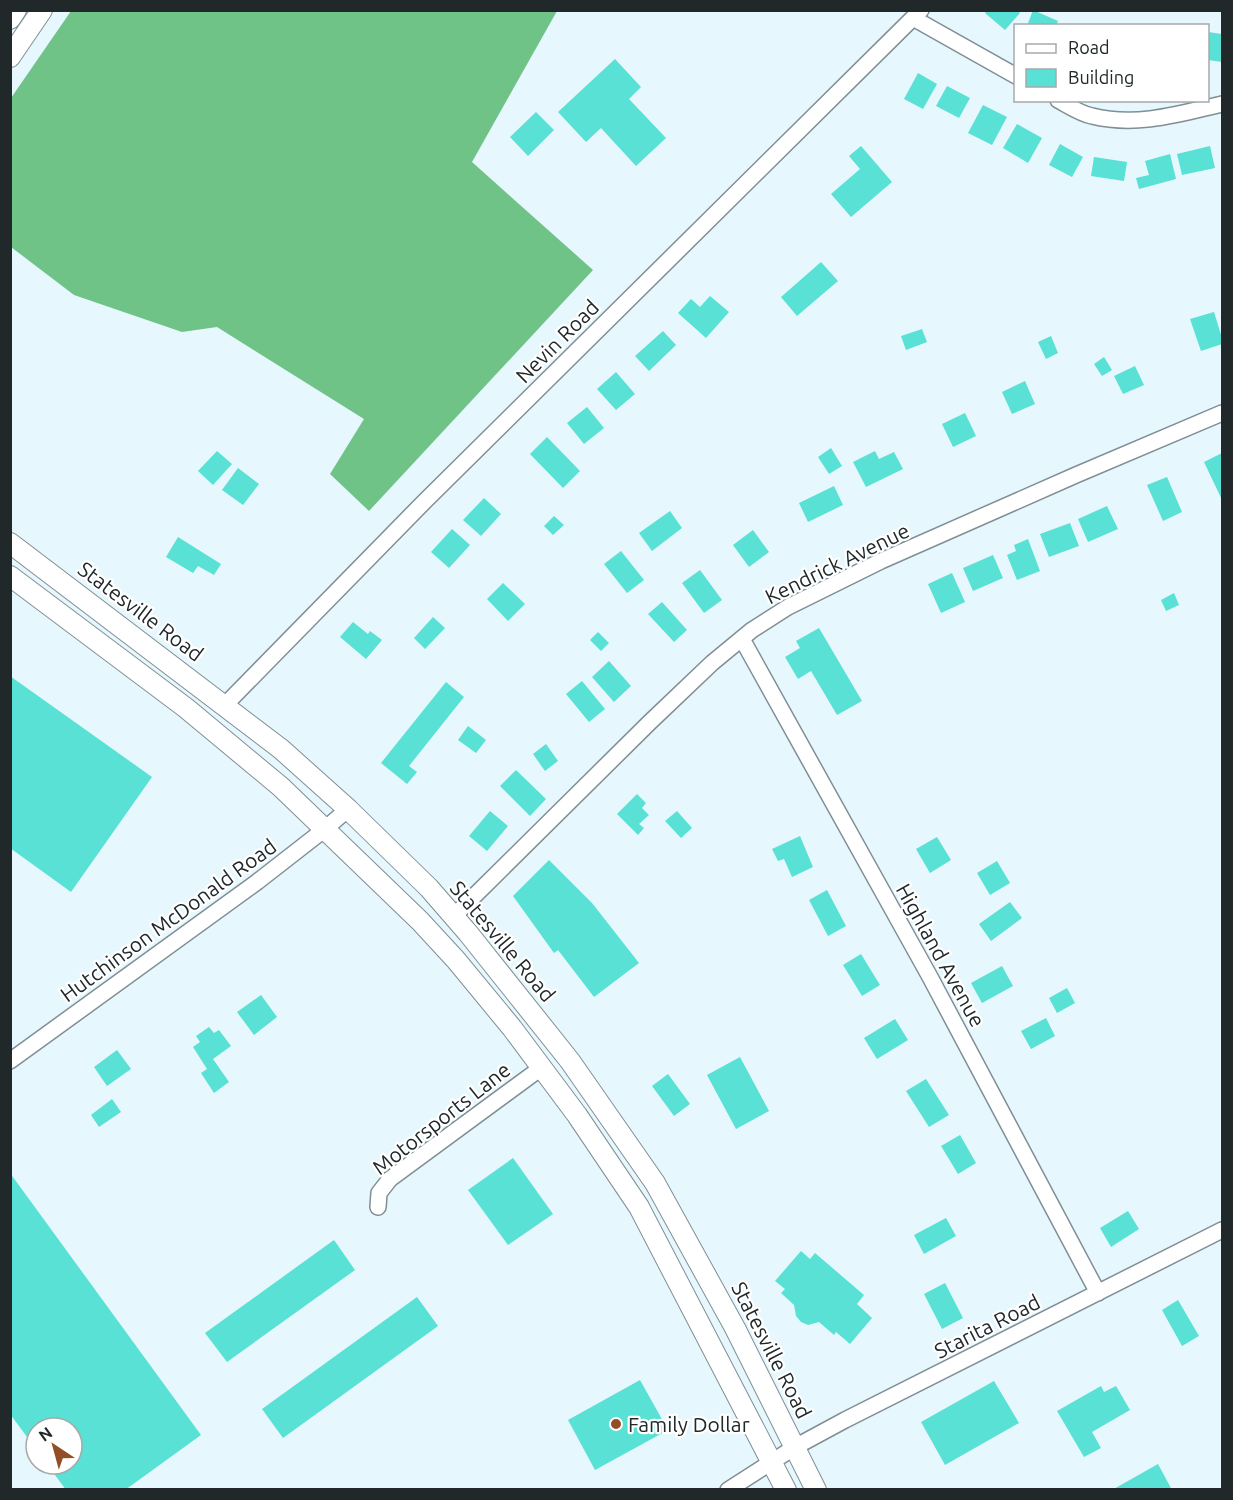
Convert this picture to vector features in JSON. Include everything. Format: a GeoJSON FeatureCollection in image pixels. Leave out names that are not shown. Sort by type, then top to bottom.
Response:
{"type":"FeatureCollection","features":[{"type":"Feature","properties":{"kind":"main road"},"geometry":{"type":"LineString","coordinates":[[10,19],[16,10]]}},
{"type":"Feature","properties":{"kind":"main road"},"geometry":{"type":"LineString","coordinates":[[10,57],[42,10]]}},
{"type":"Feature","properties":{"kind":"main road","name":"Statesville Road"},"geometry":{"type":"LineString","coordinates":[[10,543],[281,749],[348,809],[429,888],[454,916],[570,1061],[655,1183],[735,1328],[816,1490]]}},
{"type":"Feature","properties":{"kind":"main road"},"geometry":{"type":"LineString","coordinates":[[10,576],[186,708],[281,787],[420,921],[456,960],[512,1028],[611,1163],[639,1207],[786,1490]]}},
{"type":"Feature","properties":{"kind":"street"},"geometry":{"type":"LineString","coordinates":[[917,14],[1014,75]]}},
{"type":"Feature","properties":{"kind":"street","name":"Nevin Road"},"geometry":{"type":"LineString","coordinates":[[225,705],[432,494],[917,14]]}},
{"type":"Feature","properties":{"kind":"street"},"geometry":{"type":"LineString","coordinates":[[1062,102],[1090,116],[1118,120],[1144,120],[1222,104]]}},
{"type":"Feature","properties":{"kind":"street","name":"Kendrick Avenue"},"geometry":{"type":"LineString","coordinates":[[454,916],[712,663],[788,607],[882,561],[1222,413]]}},
{"type":"Feature","properties":{"kind":"street","name":"Highland Avenue"},"geometry":{"type":"LineString","coordinates":[[742,639],[930,977],[1098,1293]]}},
{"type":"Feature","properties":{"kind":"street","name":"Hutchinson McDonald Road"},"geometry":{"type":"LineString","coordinates":[[10,1061],[257,882],[325,830],[348,809]]}},
{"type":"Feature","properties":{"kind":"street","name":"Motorsports Lane"},"geometry":{"type":"LineString","coordinates":[[378,1207],[380,1193],[390,1179],[541,1068]]}},
{"type":"Feature","properties":{"kind":"street","name":"Starita Road"},"geometry":{"type":"LineString","coordinates":[[728,1490],[795,1447],[1222,1230]]}},
{"type":"Feature","properties":{"kind":"green space"},"geometry":{"type":"Polygon","coordinates":[[[71,11],[557,11],[472,162],[593,270],[369,511],[330,474],[364,419],[217,327],[182,332],[74,295],[11,247],[11,98],[71,11]]]}},
{"type":"Feature","properties":{"kind":"building"},"geometry":{"type":"Polygon","coordinates":[[[987,10],[1016,10],[1020,13],[1005,30],[985,13],[987,10]]]}},
{"type":"Feature","properties":{"kind":"building"},"geometry":{"type":"Polygon","coordinates":[[[1033,10],[1058,21],[1057,24],[1028,24],[1033,10]]]}},
{"type":"Feature","properties":{"kind":"building"},"geometry":{"type":"Polygon","coordinates":[[[1209,32],[1222,34],[1222,62],[1209,60],[1209,32]]]}},
{"type":"Feature","properties":{"kind":"building"},"geometry":{"type":"Polygon","coordinates":[[[615,59],[641,87],[629,99],[666,138],[636,166],[601,128],[586,142],[558,112],[615,59]]]}},
{"type":"Feature","properties":{"kind":"building"},"geometry":{"type":"Polygon","coordinates":[[[918,73],[937,84],[923,109],[904,99],[918,73]]]}},
{"type":"Feature","properties":{"kind":"building"},"geometry":{"type":"Polygon","coordinates":[[[947,86],[970,98],[959,118],[936,106],[947,86]]]}},
{"type":"Feature","properties":{"kind":"building"},"geometry":{"type":"Polygon","coordinates":[[[983,105],[1007,117],[992,145],[968,133],[983,105]]]}},
{"type":"Feature","properties":{"kind":"building"},"geometry":{"type":"Polygon","coordinates":[[[536,112],[554,130],[528,156],[510,137],[536,112]]]}},
{"type":"Feature","properties":{"kind":"building"},"geometry":{"type":"Polygon","coordinates":[[[1017,124],[1042,138],[1028,163],[1003,148],[1017,124]]]}},
{"type":"Feature","properties":{"kind":"building"},"geometry":{"type":"Polygon","coordinates":[[[1060,144],[1083,157],[1072,177],[1049,165],[1060,144]]]}},
{"type":"Feature","properties":{"kind":"building"},"geometry":{"type":"Polygon","coordinates":[[[861,146],[892,182],[851,217],[831,194],[860,169],[849,156],[861,146]]]}},
{"type":"Feature","properties":{"kind":"building"},"geometry":{"type":"Polygon","coordinates":[[[1210,146],[1215,168],[1182,175],[1177,154],[1210,146]]]}},
{"type":"Feature","properties":{"kind":"building"},"geometry":{"type":"Polygon","coordinates":[[[1170,154],[1176,179],[1139,189],[1136,178],[1149,175],[1145,161],[1170,154]]]}},
{"type":"Feature","properties":{"kind":"building"},"geometry":{"type":"Polygon","coordinates":[[[1094,157],[1127,162],[1124,181],[1091,176],[1094,157]]]}},
{"type":"Feature","properties":{"kind":"building"},"geometry":{"type":"Polygon","coordinates":[[[821,262],[838,281],[797,316],[781,297],[821,262]]]}},
{"type":"Feature","properties":{"kind":"building"},"geometry":{"type":"Polygon","coordinates":[[[710,296],[729,312],[706,338],[678,313],[691,299],[700,307],[710,296]]]}},
{"type":"Feature","properties":{"kind":"building"},"geometry":{"type":"Polygon","coordinates":[[[1214,312],[1222,344],[1201,351],[1190,319],[1214,312]]]}},
{"type":"Feature","properties":{"kind":"building"},"geometry":{"type":"Polygon","coordinates":[[[922,329],[927,342],[906,350],[901,336],[922,329]]]}},
{"type":"Feature","properties":{"kind":"building"},"geometry":{"type":"Polygon","coordinates":[[[663,331],[676,345],[649,371],[635,356],[663,331]]]}},
{"type":"Feature","properties":{"kind":"building"},"geometry":{"type":"Polygon","coordinates":[[[1051,336],[1058,353],[1046,359],[1038,342],[1051,336]]]}},
{"type":"Feature","properties":{"kind":"building"},"geometry":{"type":"Polygon","coordinates":[[[1104,357],[1112,370],[1102,376],[1094,364],[1104,357]]]}},
{"type":"Feature","properties":{"kind":"building"},"geometry":{"type":"Polygon","coordinates":[[[1135,366],[1144,385],[1123,394],[1114,376],[1135,366]]]}},
{"type":"Feature","properties":{"kind":"building"},"geometry":{"type":"Polygon","coordinates":[[[616,372],[635,394],[616,410],[597,389],[616,372]]]}},
{"type":"Feature","properties":{"kind":"building"},"geometry":{"type":"Polygon","coordinates":[[[1025,381],[1035,404],[1012,414],[1002,392],[1025,381]]]}},
{"type":"Feature","properties":{"kind":"building"},"geometry":{"type":"Polygon","coordinates":[[[587,407],[604,428],[584,444],[567,423],[587,407]]]}},
{"type":"Feature","properties":{"kind":"building"},"geometry":{"type":"Polygon","coordinates":[[[965,413],[976,436],[953,447],[942,424],[965,413]]]}},
{"type":"Feature","properties":{"kind":"building"},"geometry":{"type":"Polygon","coordinates":[[[547,437],[580,471],[563,488],[530,454],[547,437]]]}},
{"type":"Feature","properties":{"kind":"building"},"geometry":{"type":"Polygon","coordinates":[[[831,448],[842,466],[829,474],[818,457],[831,448]]]}},
{"type":"Feature","properties":{"kind":"building"},"geometry":{"type":"Polygon","coordinates":[[[217,451],[232,464],[213,485],[198,471],[217,451]]]}},
{"type":"Feature","properties":{"kind":"building"},"geometry":{"type":"Polygon","coordinates":[[[875,451],[879,459],[894,452],[903,469],[866,487],[853,462],[875,451]]]}},
{"type":"Feature","properties":{"kind":"building"},"geometry":{"type":"Polygon","coordinates":[[[1222,453],[1222,500],[1204,462],[1222,453]]]}},
{"type":"Feature","properties":{"kind":"building"},"geometry":{"type":"Polygon","coordinates":[[[238,468],[259,484],[243,505],[222,490],[238,468]]]}},
{"type":"Feature","properties":{"kind":"building"},"geometry":{"type":"Polygon","coordinates":[[[1167,477],[1182,512],[1163,521],[1147,485],[1167,477]]]}},
{"type":"Feature","properties":{"kind":"building"},"geometry":{"type":"Polygon","coordinates":[[[834,486],[843,505],[808,522],[799,503],[834,486]]]}},
{"type":"Feature","properties":{"kind":"building"},"geometry":{"type":"Polygon","coordinates":[[[484,498],[501,514],[481,536],[463,520],[484,498]]]}},
{"type":"Feature","properties":{"kind":"building"},"geometry":{"type":"Polygon","coordinates":[[[1107,506],[1118,529],[1088,542],[1078,519],[1107,506]]]}},
{"type":"Feature","properties":{"kind":"building"},"geometry":{"type":"Polygon","coordinates":[[[670,511],[682,528],[652,551],[639,533],[670,511]]]}},
{"type":"Feature","properties":{"kind":"building"},"geometry":{"type":"Polygon","coordinates":[[[554,516],[564,525],[553,535],[544,526],[554,516]]]}},
{"type":"Feature","properties":{"kind":"building"},"geometry":{"type":"Polygon","coordinates":[[[1070,523],[1079,546],[1049,557],[1040,534],[1070,523]]]}},
{"type":"Feature","properties":{"kind":"building"},"geometry":{"type":"Polygon","coordinates":[[[452,529],[470,545],[449,568],[431,552],[452,529]]]}},
{"type":"Feature","properties":{"kind":"building"},"geometry":{"type":"Polygon","coordinates":[[[753,530],[769,552],[749,567],[733,545],[753,530]]]}},
{"type":"Feature","properties":{"kind":"building"},"geometry":{"type":"Polygon","coordinates":[[[178,537],[221,564],[214,575],[198,566],[193,573],[166,557],[178,537]]]}},
{"type":"Feature","properties":{"kind":"building"},"geometry":{"type":"Polygon","coordinates":[[[1028,539],[1040,571],[1017,580],[1007,555],[1016,551],[1014,545],[1028,539]]]}},
{"type":"Feature","properties":{"kind":"building"},"geometry":{"type":"Polygon","coordinates":[[[621,551],[644,580],[627,593],[604,564],[621,551]]]}},
{"type":"Feature","properties":{"kind":"building"},"geometry":{"type":"Polygon","coordinates":[[[993,555],[1003,578],[973,591],[963,568],[993,555]]]}},
{"type":"Feature","properties":{"kind":"building"},"geometry":{"type":"Polygon","coordinates":[[[700,570],[722,600],[704,613],[682,583],[700,570]]]}},
{"type":"Feature","properties":{"kind":"building"},"geometry":{"type":"Polygon","coordinates":[[[952,573],[965,602],[941,613],[928,584],[952,573]]]}},
{"type":"Feature","properties":{"kind":"building"},"geometry":{"type":"Polygon","coordinates":[[[503,583],[525,604],[508,621],[487,599],[503,583]]]}},
{"type":"Feature","properties":{"kind":"building"},"geometry":{"type":"Polygon","coordinates":[[[1174,593],[1179,605],[1166,611],[1161,600],[1174,593]]]}},
{"type":"Feature","properties":{"kind":"building"},"geometry":{"type":"Polygon","coordinates":[[[662,602],[687,630],[674,642],[648,614],[662,602]]]}},
{"type":"Feature","properties":{"kind":"building"},"geometry":{"type":"Polygon","coordinates":[[[433,617],[445,628],[425,649],[414,638],[433,617]]]}},
{"type":"Feature","properties":{"kind":"building"},"geometry":{"type":"Polygon","coordinates":[[[353,622],[368,634],[370,631],[382,640],[366,659],[340,637],[353,622]]]}},
{"type":"Feature","properties":{"kind":"building"},"geometry":{"type":"Polygon","coordinates":[[[819,628],[862,701],[837,715],[811,671],[798,679],[785,657],[800,648],[796,641],[819,628]]]}},
{"type":"Feature","properties":{"kind":"building"},"geometry":{"type":"Polygon","coordinates":[[[598,632],[609,643],[601,651],[590,640],[598,632]]]}},
{"type":"Feature","properties":{"kind":"building"},"geometry":{"type":"Polygon","coordinates":[[[609,661],[631,686],[614,702],[592,677],[609,661]]]}},
{"type":"Feature","properties":{"kind":"building"},"geometry":{"type":"Polygon","coordinates":[[[10,676],[152,777],[71,892],[10,848],[10,676]]]}},
{"type":"Feature","properties":{"kind":"building"},"geometry":{"type":"Polygon","coordinates":[[[582,681],[605,709],[589,722],[566,694],[582,681]]]}},
{"type":"Feature","properties":{"kind":"building"},"geometry":{"type":"Polygon","coordinates":[[[446,682],[464,697],[409,766],[417,772],[407,784],[381,763],[446,682]]]}},
{"type":"Feature","properties":{"kind":"building"},"geometry":{"type":"Polygon","coordinates":[[[468,726],[486,740],[476,753],[458,740],[468,726]]]}},
{"type":"Feature","properties":{"kind":"building"},"geometry":{"type":"Polygon","coordinates":[[[546,744],[558,761],[545,771],[533,754],[546,744]]]}},
{"type":"Feature","properties":{"kind":"building"},"geometry":{"type":"Polygon","coordinates":[[[516,770],[546,799],[530,816],[500,786],[516,770]]]}},
{"type":"Feature","properties":{"kind":"building"},"geometry":{"type":"Polygon","coordinates":[[[637,794],[646,803],[642,808],[649,815],[639,824],[644,828],[638,835],[617,814],[637,794]]]}},
{"type":"Feature","properties":{"kind":"building"},"geometry":{"type":"Polygon","coordinates":[[[490,811],[508,826],[487,851],[469,836],[490,811]]]}},
{"type":"Feature","properties":{"kind":"building"},"geometry":{"type":"Polygon","coordinates":[[[677,811],[692,828],[681,838],[665,821],[677,811]]]}},
{"type":"Feature","properties":{"kind":"building"},"geometry":{"type":"Polygon","coordinates":[[[800,836],[813,867],[792,877],[784,859],[778,861],[772,849],[800,836]]]}},
{"type":"Feature","properties":{"kind":"building"},"geometry":{"type":"Polygon","coordinates":[[[937,837],[951,860],[930,873],[916,849],[937,837]]]}},
{"type":"Feature","properties":{"kind":"building"},"geometry":{"type":"Polygon","coordinates":[[[549,860],[592,903],[639,963],[594,997],[558,950],[554,953],[513,896],[549,860]]]}},
{"type":"Feature","properties":{"kind":"building"},"geometry":{"type":"Polygon","coordinates":[[[997,861],[1010,883],[990,895],[977,873],[997,861]]]}},
{"type":"Feature","properties":{"kind":"building"},"geometry":{"type":"Polygon","coordinates":[[[827,890],[846,926],[828,936],[809,900],[827,890]]]}},
{"type":"Feature","properties":{"kind":"building"},"geometry":{"type":"Polygon","coordinates":[[[1010,902],[1022,918],[991,941],[979,924],[1010,902]]]}},
{"type":"Feature","properties":{"kind":"building"},"geometry":{"type":"Polygon","coordinates":[[[861,954],[880,985],[862,996],[843,965],[861,954]]]}},
{"type":"Feature","properties":{"kind":"building"},"geometry":{"type":"Polygon","coordinates":[[[1002,966],[1013,986],[982,1003],[971,983],[1002,966]]]}},
{"type":"Feature","properties":{"kind":"building"},"geometry":{"type":"Polygon","coordinates":[[[1067,988],[1075,1003],[1057,1013],[1049,998],[1067,988]]]}},
{"type":"Feature","properties":{"kind":"building"},"geometry":{"type":"Polygon","coordinates":[[[261,995],[277,1017],[254,1035],[237,1012],[261,995]]]}},
{"type":"Feature","properties":{"kind":"building"},"geometry":{"type":"Polygon","coordinates":[[[1046,1018],[1055,1036],[1031,1049],[1021,1031],[1046,1018]]]}},
{"type":"Feature","properties":{"kind":"building"},"geometry":{"type":"Polygon","coordinates":[[[895,1019],[908,1040],[877,1059],[864,1038],[895,1019]]]}},
{"type":"Feature","properties":{"kind":"building"},"geometry":{"type":"Polygon","coordinates":[[[209,1027],[214,1033],[219,1030],[231,1046],[213,1059],[229,1082],[214,1093],[201,1073],[207,1069],[193,1047],[200,1042],[196,1036],[209,1027]]]}},
{"type":"Feature","properties":{"kind":"building"},"geometry":{"type":"Polygon","coordinates":[[[117,1050],[131,1069],[107,1086],[94,1067],[117,1050]]]}},
{"type":"Feature","properties":{"kind":"building"},"geometry":{"type":"Polygon","coordinates":[[[740,1057],[769,1111],[736,1129],[707,1075],[740,1057]]]}},
{"type":"Feature","properties":{"kind":"building"},"geometry":{"type":"Polygon","coordinates":[[[668,1074],[690,1104],[674,1116],[652,1086],[668,1074]]]}},
{"type":"Feature","properties":{"kind":"building"},"geometry":{"type":"Polygon","coordinates":[[[926,1079],[949,1115],[929,1127],[906,1091],[926,1079]]]}},
{"type":"Feature","properties":{"kind":"building"},"geometry":{"type":"Polygon","coordinates":[[[112,1099],[121,1112],[99,1127],[91,1115],[112,1099]]]}},
{"type":"Feature","properties":{"kind":"building"},"geometry":{"type":"Polygon","coordinates":[[[960,1135],[976,1163],[958,1174],[941,1146],[960,1135]]]}},
{"type":"Feature","properties":{"kind":"building"},"geometry":{"type":"Polygon","coordinates":[[[513,1158],[553,1214],[508,1245],[468,1190],[513,1158]]]}},
{"type":"Feature","properties":{"kind":"building"},"geometry":{"type":"Polygon","coordinates":[[[10,1173],[201,1435],[125,1490],[66,1490],[56,1476],[84,1476],[84,1416],[24,1416],[24,1433],[10,1414],[10,1173]]]}},
{"type":"Feature","properties":{"kind":"building"},"geometry":{"type":"Polygon","coordinates":[[[1128,1211],[1139,1229],[1111,1247],[1100,1228],[1128,1211]]]}},
{"type":"Feature","properties":{"kind":"building"},"geometry":{"type":"Polygon","coordinates":[[[946,1218],[956,1236],[924,1254],[914,1235],[946,1218]]]}},
{"type":"Feature","properties":{"kind":"building"},"geometry":{"type":"Polygon","coordinates":[[[334,1240],[355,1270],[227,1362],[205,1333],[334,1240]]]}},
{"type":"Feature","properties":{"kind":"building"},"geometry":{"type":"Polygon","coordinates":[[[801,1251],[810,1259],[815,1253],[864,1295],[857,1304],[872,1318],[850,1344],[836,1332],[834,1335],[819,1322],[808,1325],[801,1322],[796,1316],[794,1305],[781,1293],[785,1289],[775,1281],[801,1251]]]}},
{"type":"Feature","properties":{"kind":"building"},"geometry":{"type":"Polygon","coordinates":[[[945,1283],[963,1318],[942,1329],[924,1294],[945,1283]]]}},
{"type":"Feature","properties":{"kind":"building"},"geometry":{"type":"Polygon","coordinates":[[[417,1297],[438,1326],[283,1438],[262,1409],[417,1297]]]}},
{"type":"Feature","properties":{"kind":"building"},"geometry":{"type":"Polygon","coordinates":[[[1178,1300],[1199,1336],[1182,1346],[1162,1310],[1178,1300]]]}},
{"type":"Feature","properties":{"kind":"building"},"geometry":{"type":"Polygon","coordinates":[[[640,1380],[668,1430],[595,1470],[568,1420],[640,1380]]]}},
{"type":"Feature","properties":{"kind":"building"},"geometry":{"type":"Polygon","coordinates":[[[994,1381],[1019,1423],[945,1465],[921,1422],[994,1381]]]}},
{"type":"Feature","properties":{"kind":"building"},"geometry":{"type":"Polygon","coordinates":[[[1101,1386],[1104,1392],[1116,1386],[1130,1410],[1092,1432],[1101,1448],[1084,1457],[1057,1411],[1101,1386]]]}},
{"type":"Feature","properties":{"kind":"building"},"geometry":{"type":"Polygon","coordinates":[[[1158,1464],[1172,1490],[1112,1490],[1158,1464]]]}},
{"type":"Feature","properties":{"kind":"place","name":"Family Dollar"},"geometry":{"type":"Point","coordinates":[616,1424]}}]}
